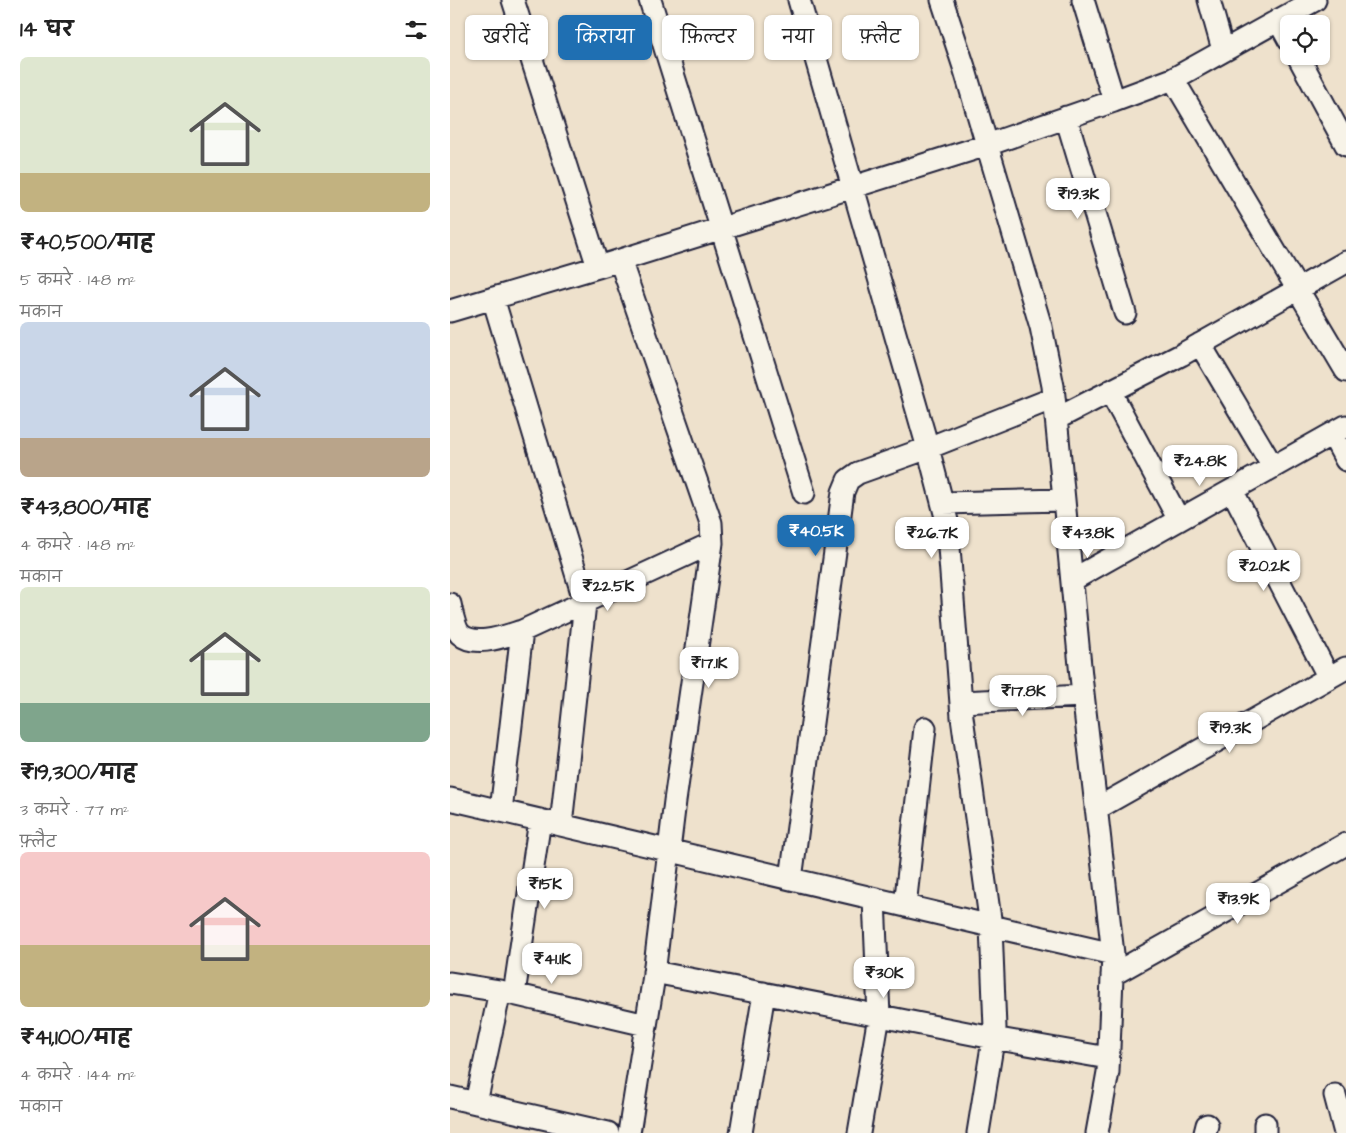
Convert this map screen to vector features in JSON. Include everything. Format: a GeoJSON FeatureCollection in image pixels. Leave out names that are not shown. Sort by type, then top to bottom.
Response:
{"type":"FeatureCollection","features":[{"type":"Feature","properties":{"kind":"street"},"geometry":{"type":"LineString","coordinates":[[513,0],[598,267]]}},
{"type":"Feature","properties":{"kind":"street"},"geometry":{"type":"LineString","coordinates":[[650,0],[804,493]]}},
{"type":"Feature","properties":{"kind":"street"},"geometry":{"type":"LineString","coordinates":[[799,0],[928,448],[947,521],[961,702],[991,926],[995,1028],[978,1133]]}},
{"type":"Feature","properties":{"kind":"street"},"geometry":{"type":"LineString","coordinates":[[942,0],[1041,328],[1055,408],[1083,696],[1113,954],[1108,1072],[1097,1133]]}},
{"type":"Feature","properties":{"kind":"street"},"geometry":{"type":"LineString","coordinates":[[1083,0],[1114,101]]}},
{"type":"Feature","properties":{"kind":"street"},"geometry":{"type":"LineString","coordinates":[[1209,0],[1224,50]]}},
{"type":"Feature","properties":{"kind":"street"},"geometry":{"type":"LineString","coordinates":[[450,311],[598,267],[987,145],[1114,101],[1173,79],[1315,0]]}},
{"type":"Feature","properties":{"kind":"street"},"geometry":{"type":"LineString","coordinates":[[1278,20],[1280,24]]}},
{"type":"Feature","properties":{"kind":"street"},"geometry":{"type":"LineString","coordinates":[[1303,65],[1346,146]]}},
{"type":"Feature","properties":{"kind":"street"},"geometry":{"type":"LineString","coordinates":[[1173,79],[1346,371]]}},
{"type":"Feature","properties":{"kind":"street"},"geometry":{"type":"LineString","coordinates":[[1066,117],[1125,313]]}},
{"type":"Feature","properties":{"kind":"street"},"geometry":{"type":"LineString","coordinates":[[620,260],[711,523],[712,543],[654,972],[629,1133]]}},
{"type":"Feature","properties":{"kind":"street"},"geometry":{"type":"LineString","coordinates":[[791,879],[843,492],[848,480],[858,473],[928,448],[1110,391],[1200,344],[1346,262]]}},
{"type":"Feature","properties":{"kind":"street"},"geometry":{"type":"LineString","coordinates":[[493,298],[585,602],[561,825]]}},
{"type":"Feature","properties":{"kind":"street"},"geometry":{"type":"LineString","coordinates":[[1200,344],[1273,467]]}},
{"type":"Feature","properties":{"kind":"street"},"geometry":{"type":"LineString","coordinates":[[1110,391],[1179,520]]}},
{"type":"Feature","properties":{"kind":"street"},"geometry":{"type":"LineString","coordinates":[[1072,580],[1339,430],[1346,460]]}},
{"type":"Feature","properties":{"kind":"street"},"geometry":{"type":"LineString","coordinates":[[1096,809],[1337,673],[1232,490]]}},
{"type":"Feature","properties":{"kind":"street"},"geometry":{"type":"LineString","coordinates":[[943,503],[1064,500]]}},
{"type":"Feature","properties":{"kind":"street"},"geometry":{"type":"LineString","coordinates":[[450,604],[455,624],[460,634],[471,640],[489,640],[522,631],[712,543]]}},
{"type":"Feature","properties":{"kind":"street"},"geometry":{"type":"LineString","coordinates":[[501,811],[522,631]]}},
{"type":"Feature","properties":{"kind":"street"},"geometry":{"type":"LineString","coordinates":[[961,702],[1083,696]]}},
{"type":"Feature","properties":{"kind":"street"},"geometry":{"type":"LineString","coordinates":[[905,906],[925,728]]}},
{"type":"Feature","properties":{"kind":"street"},"geometry":{"type":"LineString","coordinates":[[450,800],[1113,954]]}},
{"type":"Feature","properties":{"kind":"street"},"geometry":{"type":"LineString","coordinates":[[476,1103],[507,993],[540,820]]}},
{"type":"Feature","properties":{"kind":"street"},"geometry":{"type":"LineString","coordinates":[[1112,975],[1346,844]]}},
{"type":"Feature","properties":{"kind":"street"},"geometry":{"type":"LineString","coordinates":[[859,1133],[879,1016],[874,899]]}},
{"type":"Feature","properties":{"kind":"street"},"geometry":{"type":"LineString","coordinates":[[654,972],[994,1038],[1108,1058]]}},
{"type":"Feature","properties":{"kind":"street"},"geometry":{"type":"LineString","coordinates":[[450,983],[507,993],[646,1025]]}},
{"type":"Feature","properties":{"kind":"street"},"geometry":{"type":"LineString","coordinates":[[742,1133],[764,993]]}},
{"type":"Feature","properties":{"kind":"street"},"geometry":{"type":"LineString","coordinates":[[1335,1095],[1345,1133]]}},
{"type":"Feature","properties":{"kind":"street"},"geometry":{"type":"LineString","coordinates":[[450,1097],[608,1133]]}}]}
